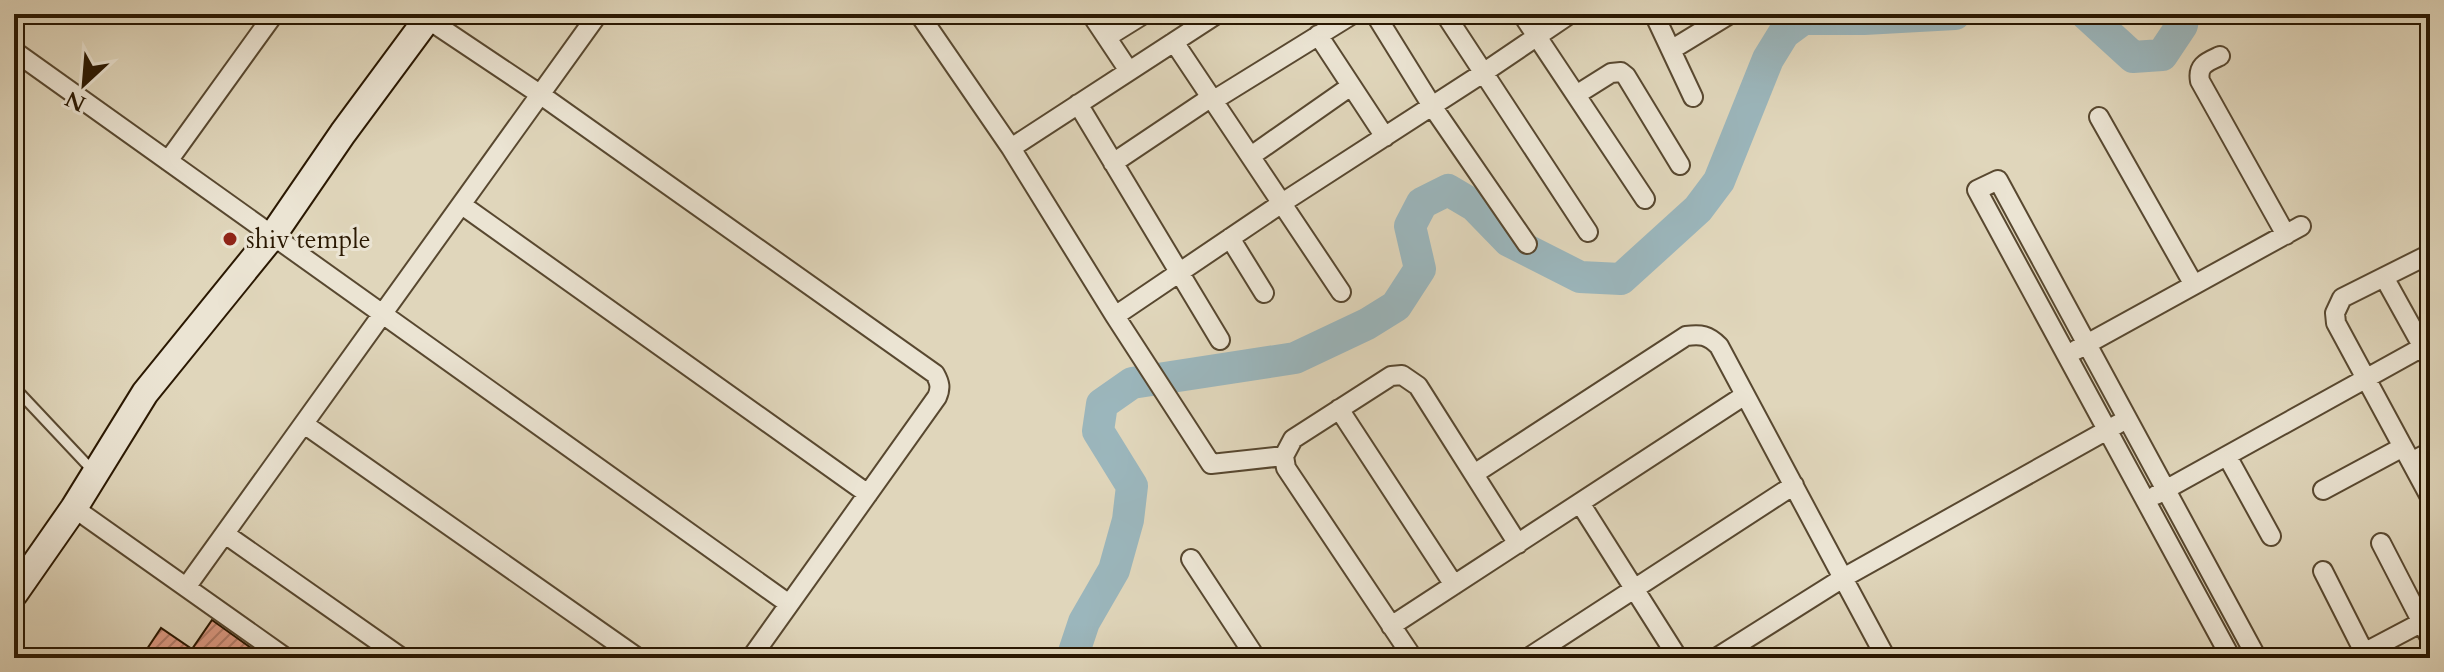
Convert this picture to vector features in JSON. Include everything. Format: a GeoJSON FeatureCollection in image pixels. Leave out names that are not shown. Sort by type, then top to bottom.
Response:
{"type":"FeatureCollection","features":[{"type":"Feature","properties":{"kind":"street"},"geometry":{"type":"LineString","coordinates":[[168,161],[274,14]]}},
{"type":"Feature","properties":{"kind":"street"},"geometry":{"type":"LineString","coordinates":[[187,586],[598,14]]}},
{"type":"Feature","properties":{"kind":"street"},"geometry":{"type":"LineString","coordinates":[[919,14],[1011,148],[1211,464],[1284,456]]}},
{"type":"Feature","properties":{"kind":"street"},"geometry":{"type":"LineString","coordinates":[[1091,14],[1129,71]]}},
{"type":"Feature","properties":{"kind":"street"},"geometry":{"type":"LineString","coordinates":[[1107,37],[1144,14]]}},
{"type":"Feature","properties":{"kind":"street"},"geometry":{"type":"LineString","coordinates":[[1011,148],[1217,14]]}},
{"type":"Feature","properties":{"kind":"street"},"geometry":{"type":"LineString","coordinates":[[1113,163],[1207,100],[1214,100],[1353,14]]}},
{"type":"Feature","properties":{"kind":"street"},"geometry":{"type":"LineString","coordinates":[[1375,14],[1432,106],[1527,244]]}},
{"type":"Feature","properties":{"kind":"street"},"geometry":{"type":"LineString","coordinates":[[1445,14],[1588,232]]}},
{"type":"Feature","properties":{"kind":"street"},"geometry":{"type":"LineString","coordinates":[[1522,14],[1645,199]]}},
{"type":"Feature","properties":{"kind":"street"},"geometry":{"type":"LineString","coordinates":[[1115,316],[1570,14]]}},
{"type":"Feature","properties":{"kind":"street"},"geometry":{"type":"LineString","coordinates":[[1654,14],[1693,97]]}},
{"type":"Feature","properties":{"kind":"street"},"geometry":{"type":"LineString","coordinates":[[1671,50],[1730,14]]}},
{"type":"Feature","properties":{"kind":"street"},"geometry":{"type":"LineString","coordinates":[[14,594],[74,508],[145,393],[273,235],[426,16],[935,374],[940,389],[937,397],[751,658]]}},
{"type":"Feature","properties":{"kind":"street"},"geometry":{"type":"LineString","coordinates":[[1318,35],[1385,137]]}},
{"type":"Feature","properties":{"kind":"street"},"geometry":{"type":"LineString","coordinates":[[1174,42],[1341,292]]}},
{"type":"Feature","properties":{"kind":"street"},"geometry":{"type":"LineString","coordinates":[[14,51],[789,604]]}},
{"type":"Feature","properties":{"kind":"street"},"geometry":{"type":"LineString","coordinates":[[2067,355],[2293,231],[2200,81],[2199,69],[2204,63],[2220,56]]}},
{"type":"Feature","properties":{"kind":"street"},"geometry":{"type":"LineString","coordinates":[[1576,95],[1611,73],[1621,72],[1680,165]]}},
{"type":"Feature","properties":{"kind":"street"},"geometry":{"type":"LineString","coordinates":[[1251,156],[1351,86]]}},
{"type":"Feature","properties":{"kind":"street"},"geometry":{"type":"LineString","coordinates":[[1078,104],[1220,340]]}},
{"type":"Feature","properties":{"kind":"street"},"geometry":{"type":"LineString","coordinates":[[2099,117],[2194,285]]}},
{"type":"Feature","properties":{"kind":"street"},"geometry":{"type":"LineString","coordinates":[[2231,658],[1977,190],[1998,180],[2257,658]]}},
{"type":"Feature","properties":{"kind":"street"},"geometry":{"type":"LineString","coordinates":[[462,205],[868,494]]}},
{"type":"Feature","properties":{"kind":"street"},"geometry":{"type":"LineString","coordinates":[[1230,238],[1264,293]]}},
{"type":"Feature","properties":{"kind":"street"},"geometry":{"type":"LineString","coordinates":[[2430,254],[2342,298],[2335,313],[2336,323],[2430,497]]}},
{"type":"Feature","properties":{"kind":"street"},"geometry":{"type":"LineString","coordinates":[[2146,501],[2366,379],[2428,350],[2384,277]]}},
{"type":"Feature","properties":{"kind":"street"},"geometry":{"type":"LineString","coordinates":[[1474,474],[1686,336],[1708,336],[1719,346],[1886,658]]}},
{"type":"Feature","properties":{"kind":"street"},"geometry":{"type":"LineString","coordinates":[[1413,658],[1286,468],[1284,456],[1293,439],[1391,376],[1402,375],[1418,386],[1518,544]]}},
{"type":"Feature","properties":{"kind":"street"},"geometry":{"type":"LineString","coordinates":[[1391,626],[1745,395]]}},
{"type":"Feature","properties":{"kind":"street"},"geometry":{"type":"LineString","coordinates":[[1339,409],[1454,585]]}},
{"type":"Feature","properties":{"kind":"street"},"geometry":{"type":"LineString","coordinates":[[1716,658],[1843,578],[2127,420]]}},
{"type":"Feature","properties":{"kind":"street"},"geometry":{"type":"LineString","coordinates":[[304,424],[638,658]]}},
{"type":"Feature","properties":{"kind":"street"},"geometry":{"type":"LineString","coordinates":[[2323,490],[2407,455],[2430,452]]}},
{"type":"Feature","properties":{"kind":"street"},"geometry":{"type":"LineString","coordinates":[[2227,456],[2271,536]]}},
{"type":"Feature","properties":{"kind":"street"},"geometry":{"type":"LineString","coordinates":[[1528,658],[1794,485]]}},
{"type":"Feature","properties":{"kind":"street"},"geometry":{"type":"LineString","coordinates":[[1580,503],[1678,658]]}},
{"type":"Feature","properties":{"kind":"street"},"geometry":{"type":"LineString","coordinates":[[74,508],[286,658]]}},
{"type":"Feature","properties":{"kind":"street"},"geometry":{"type":"LineString","coordinates":[[225,534],[402,658]]}},
{"type":"Feature","properties":{"kind":"street"},"geometry":{"type":"LineString","coordinates":[[2323,571],[2359,655],[2427,626],[2381,543]]}},
{"type":"Feature","properties":{"kind":"street"},"geometry":{"type":"LineString","coordinates":[[1191,559],[1256,658]]}},
{"type":"Feature","properties":{"kind":"lane"},"geometry":{"type":"LineString","coordinates":[[14,387],[96,473]]}},
{"type":"Feature","properties":{"kind":"building"},"geometry":{"type":"Polygon","coordinates":[[[212,620],[265,658],[141,658],[161,628],[192,649],[212,620]]]}},
{"type":"Feature","properties":{"kind":"waterway"},"geometry":{"type":"LineString","coordinates":[[1072,658],[1084,622],[1114,570],[1128,520],[1132,486],[1098,431],[1102,404],[1132,383],[1295,358],[1367,324],[1396,306],[1420,269],[1410,226],[1422,203],[1448,190],[1475,206],[1509,241],[1580,277],[1621,279],[1698,209],[1719,181],[1768,59],[1784,33],[1803,19],[1955,14]]}},
{"type":"Feature","properties":{"kind":"waterway"},"geometry":{"type":"LineString","coordinates":[[2086,14],[2133,57],[2162,55],[2182,25],[2184,14]]}},
{"type":"Feature","properties":{"kind":"place","name":"shiv temple"},"geometry":{"type":"Point","coordinates":[230,239]}}]}
